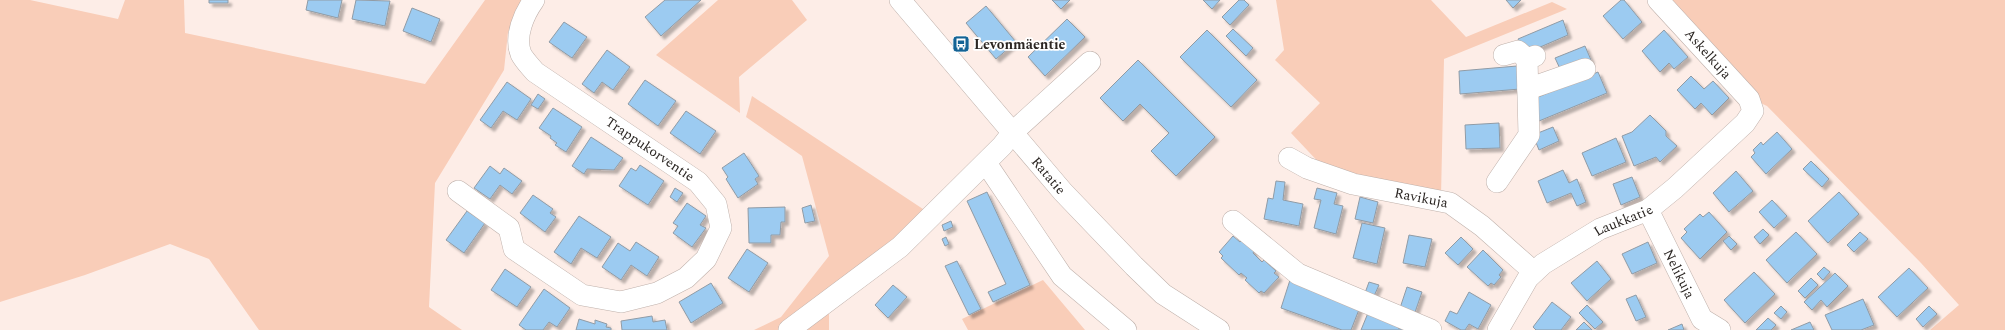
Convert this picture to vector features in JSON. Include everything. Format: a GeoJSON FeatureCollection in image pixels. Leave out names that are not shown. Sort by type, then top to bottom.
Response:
{"type":"FeatureCollection","features":[{"type":"Feature","properties":{"kind":"street","name":"Trappukorventie"},"geometry":{"type":"LineString","coordinates":[[458,191],[509,228],[514,249],[582,295],[621,302],[657,293],[686,278],[706,259],[721,228],[716,204],[698,182],[534,72],[521,53],[519,30],[526,11],[534,0]]}},
{"type":"Feature","properties":{"kind":"street","name":"Ratatie"},"geometry":{"type":"LineString","coordinates":[[900,0],[1063,192],[1134,266],[1194,324],[1219,330]]}},
{"type":"Feature","properties":{"kind":"street","name":"Askelkuja"},"geometry":{"type":"LineString","coordinates":[[1658,0],[1749,99],[1754,111]]}},
{"type":"Feature","properties":{"kind":"street"},"geometry":{"type":"LineString","coordinates":[[1497,182],[1529,135],[1528,89],[1531,57],[1518,51],[1504,55]]}},
{"type":"Feature","properties":{"kind":"street"},"geometry":{"type":"LineString","coordinates":[[789,330],[900,247],[986,163],[1013,132],[1090,62]]}},
{"type":"Feature","properties":{"kind":"street"},"geometry":{"type":"LineString","coordinates":[[1528,89],[1585,69]]}},
{"type":"Feature","properties":{"kind":"street","name":"Laukkatie"},"geometry":{"type":"LineString","coordinates":[[1498,330],[1528,278],[1534,272],[1553,258],[1600,229],[1648,210],[1675,188],[1745,123],[1754,111]]}},
{"type":"Feature","properties":{"kind":"street","name":"Ravikuja"},"geometry":{"type":"LineString","coordinates":[[1289,158],[1307,168],[1353,184],[1450,203],[1482,226],[1534,272]]}},
{"type":"Feature","properties":{"kind":"street"},"geometry":{"type":"LineString","coordinates":[[986,163],[1062,276],[1126,330]]}},
{"type":"Feature","properties":{"kind":"street","name":"Nelikuja"},"geometry":{"type":"LineString","coordinates":[[1648,210],[1702,319],[1720,330]]}},
{"type":"Feature","properties":{"kind":"street"},"geometry":{"type":"LineString","coordinates":[[1233,221],[1298,274],[1431,330]]}},
{"type":"Feature","properties":{"kind":"shaded area"},"geometry":{"type":"Polygon","coordinates":[[[0,0],[30,0],[118,19],[125,0],[184,0],[185,33],[425,84],[485,0],[526,0],[508,32],[504,70],[435,183],[429,307],[462,330],[259,330],[209,259],[170,244],[85,275],[0,302],[0,0]]]}},
{"type":"Feature","properties":{"kind":"shaded area"},"geometry":{"type":"Polygon","coordinates":[[[718,0],[792,0],[807,20],[739,77],[740,113],[656,55],[718,0]]]}},
{"type":"Feature","properties":{"kind":"shaded area"},"geometry":{"type":"Polygon","coordinates":[[[1276,0],[1431,0],[1466,37],[1552,2],[1567,9],[1444,59],[1441,196],[1324,168],[1291,133],[1320,103],[1275,60],[1284,50],[1276,0]]]}},
{"type":"Feature","properties":{"kind":"shaded area"},"geometry":{"type":"Polygon","coordinates":[[[1659,0],[2005,0],[2005,330],[1930,330],[1959,305],[1921,263],[1767,106],[1750,98],[1659,0]]]}},
{"type":"Feature","properties":{"kind":"shaded area"},"geometry":{"type":"Polygon","coordinates":[[[752,96],[926,211],[897,245],[783,330],[754,330],[781,317],[829,256],[802,156],[746,117],[752,96]]]}},
{"type":"Feature","properties":{"kind":"shaded area"},"geometry":{"type":"Polygon","coordinates":[[[1043,280],[1085,330],[968,330],[962,319],[1043,280]]]}},
{"type":"Feature","properties":{"kind":"shaded area"},"geometry":{"type":"Polygon","coordinates":[[[829,308],[829,330],[797,330],[829,308]]]}},
{"type":"Feature","properties":{"kind":"building"},"geometry":{"type":"Polygon","coordinates":[[[209,0],[228,0],[228,3],[209,3],[209,0]]]}},
{"type":"Feature","properties":{"kind":"building"},"geometry":{"type":"Polygon","coordinates":[[[308,0],[342,0],[338,18],[306,10],[308,0]]]}},
{"type":"Feature","properties":{"kind":"building"},"geometry":{"type":"Polygon","coordinates":[[[356,0],[390,1],[385,26],[352,19],[356,0]]]}},
{"type":"Feature","properties":{"kind":"building"},"geometry":{"type":"Polygon","coordinates":[[[665,0],[701,0],[661,36],[645,17],[665,0]]]}},
{"type":"Feature","properties":{"kind":"building"},"geometry":{"type":"Polygon","coordinates":[[[1052,0],[1070,0],[1061,9],[1052,0]]]}},
{"type":"Feature","properties":{"kind":"building"},"geometry":{"type":"Polygon","coordinates":[[[1203,0],[1220,0],[1212,9],[1203,0]]]}},
{"type":"Feature","properties":{"kind":"building"},"geometry":{"type":"Polygon","coordinates":[[[1239,0],[1244,0],[1249,5],[1230,25],[1222,17],[1239,0]]]}},
{"type":"Feature","properties":{"kind":"building"},"geometry":{"type":"Polygon","coordinates":[[[1506,0],[1521,0],[1513,8],[1506,0]]]}},
{"type":"Feature","properties":{"kind":"building"},"geometry":{"type":"Polygon","coordinates":[[[1621,0],[1624,0],[1642,22],[1623,39],[1603,16],[1621,0]]]}},
{"type":"Feature","properties":{"kind":"building"},"geometry":{"type":"Polygon","coordinates":[[[986,6],[1016,42],[996,59],[966,23],[986,6]]]}},
{"type":"Feature","properties":{"kind":"building"},"geometry":{"type":"Polygon","coordinates":[[[412,8],[440,19],[431,42],[403,31],[412,8]]]}},
{"type":"Feature","properties":{"kind":"building"},"geometry":{"type":"Polygon","coordinates":[[[1067,19],[1085,37],[1045,76],[1028,57],[1067,19]]]}},
{"type":"Feature","properties":{"kind":"building"},"geometry":{"type":"Polygon","coordinates":[[[1563,20],[1568,35],[1524,54],[1518,39],[1563,20]]]}},
{"type":"Feature","properties":{"kind":"building"},"geometry":{"type":"Polygon","coordinates":[[[564,22],[587,37],[572,58],[549,42],[564,22]]]}},
{"type":"Feature","properties":{"kind":"building"},"geometry":{"type":"Polygon","coordinates":[[[1233,29],[1253,48],[1246,56],[1226,36],[1233,29]]]}},
{"type":"Feature","properties":{"kind":"building"},"geometry":{"type":"Polygon","coordinates":[[[1207,30],[1257,80],[1231,107],[1180,57],[1207,30]]]}},
{"type":"Feature","properties":{"kind":"building"},"geometry":{"type":"Polygon","coordinates":[[[1664,30],[1688,57],[1674,69],[1669,63],[1660,72],[1642,51],[1664,30]]]}},
{"type":"Feature","properties":{"kind":"building"},"geometry":{"type":"Polygon","coordinates":[[[1585,46],[1591,60],[1562,73],[1555,58],[1585,46]]]}},
{"type":"Feature","properties":{"kind":"building"},"geometry":{"type":"Polygon","coordinates":[[[607,50],[630,67],[613,90],[602,82],[594,93],[582,84],[607,50]]]}},
{"type":"Feature","properties":{"kind":"building"},"geometry":{"type":"Polygon","coordinates":[[[1138,60],[1215,137],[1176,176],[1151,151],[1169,133],[1140,104],[1123,121],[1100,98],[1138,60]]]}},
{"type":"Feature","properties":{"kind":"building"},"geometry":{"type":"Polygon","coordinates":[[[1517,66],[1520,89],[1460,94],[1459,71],[1517,66]]]}},
{"type":"Feature","properties":{"kind":"building"},"geometry":{"type":"Polygon","coordinates":[[[1598,72],[1607,93],[1539,121],[1531,100],[1598,72]]]}},
{"type":"Feature","properties":{"kind":"building"},"geometry":{"type":"Polygon","coordinates":[[[1691,76],[1704,89],[1713,81],[1729,98],[1712,115],[1701,103],[1695,109],[1677,90],[1691,76]]]}},
{"type":"Feature","properties":{"kind":"building"},"geometry":{"type":"Polygon","coordinates":[[[645,80],[676,101],[658,126],[628,104],[645,80]]]}},
{"type":"Feature","properties":{"kind":"building"},"geometry":{"type":"Polygon","coordinates":[[[507,82],[531,99],[517,120],[503,111],[491,128],[480,120],[507,82]]]}},
{"type":"Feature","properties":{"kind":"building"},"geometry":{"type":"Polygon","coordinates":[[[538,94],[545,99],[538,109],[531,105],[538,94]]]}},
{"type":"Feature","properties":{"kind":"building"},"geometry":{"type":"Polygon","coordinates":[[[553,108],[582,127],[566,152],[555,145],[557,143],[550,138],[551,136],[539,128],[553,108]]]}},
{"type":"Feature","properties":{"kind":"building"},"geometry":{"type":"Polygon","coordinates":[[[686,111],[716,131],[700,154],[670,133],[686,111]]]}},
{"type":"Feature","properties":{"kind":"building"},"geometry":{"type":"Polygon","coordinates":[[[1650,115],[1666,131],[1666,136],[1677,146],[1660,162],[1656,157],[1634,166],[1622,136],[1632,132],[1650,115]]]}},
{"type":"Feature","properties":{"kind":"building"},"geometry":{"type":"Polygon","coordinates":[[[1499,123],[1500,148],[1466,149],[1465,125],[1499,123]]]}},
{"type":"Feature","properties":{"kind":"building"},"geometry":{"type":"Polygon","coordinates":[[[1553,127],[1559,141],[1539,150],[1533,135],[1553,127]]]}},
{"type":"Feature","properties":{"kind":"building"},"geometry":{"type":"Polygon","coordinates":[[[1777,132],[1792,149],[1766,174],[1751,157],[1755,153],[1753,150],[1761,142],[1763,145],[1777,132]]]}},
{"type":"Feature","properties":{"kind":"building"},"geometry":{"type":"Polygon","coordinates":[[[591,137],[623,158],[614,170],[587,169],[584,174],[572,166],[591,137]]]}},
{"type":"Feature","properties":{"kind":"building"},"geometry":{"type":"Polygon","coordinates":[[[1616,138],[1626,162],[1592,176],[1582,153],[1616,138]]]}},
{"type":"Feature","properties":{"kind":"building"},"geometry":{"type":"Polygon","coordinates":[[[744,153],[759,176],[755,179],[758,184],[738,198],[726,179],[728,177],[722,168],[744,153]]]}},
{"type":"Feature","properties":{"kind":"building"},"geometry":{"type":"Polygon","coordinates":[[[1811,161],[1829,179],[1822,187],[1803,169],[1811,161]]]}},
{"type":"Feature","properties":{"kind":"building"},"geometry":{"type":"Polygon","coordinates":[[[640,165],[664,181],[648,205],[619,186],[631,168],[636,171],[640,165]]]}},
{"type":"Feature","properties":{"kind":"building"},"geometry":{"type":"Polygon","coordinates":[[[490,166],[500,174],[504,168],[522,181],[512,194],[500,185],[490,199],[474,188],[490,166]]]}},
{"type":"Feature","properties":{"kind":"building"},"geometry":{"type":"Polygon","coordinates":[[[1563,170],[1569,183],[1577,179],[1586,202],[1577,206],[1571,193],[1547,203],[1538,181],[1563,170]]]}},
{"type":"Feature","properties":{"kind":"building"},"geometry":{"type":"Polygon","coordinates":[[[1736,171],[1753,191],[1729,212],[1713,193],[1736,171]]]}},
{"type":"Feature","properties":{"kind":"building"},"geometry":{"type":"Polygon","coordinates":[[[1632,177],[1640,197],[1621,205],[1613,184],[1632,177]]]}},
{"type":"Feature","properties":{"kind":"building"},"geometry":{"type":"Polygon","coordinates":[[[1276,181],[1285,182],[1283,200],[1303,204],[1299,226],[1264,219],[1268,198],[1273,199],[1276,181]]]}},
{"type":"Feature","properties":{"kind":"building"},"geometry":{"type":"Polygon","coordinates":[[[675,188],[683,193],[677,202],[670,197],[675,188]]]}},
{"type":"Feature","properties":{"kind":"building"},"geometry":{"type":"Polygon","coordinates":[[[1317,188],[1337,193],[1334,204],[1343,206],[1336,234],[1314,228],[1321,200],[1314,199],[1317,188]]]}},
{"type":"Feature","properties":{"kind":"building"},"geometry":{"type":"Polygon","coordinates":[[[987,192],[1030,285],[993,302],[988,292],[1006,284],[967,201],[987,192]]]}},
{"type":"Feature","properties":{"kind":"building"},"geometry":{"type":"Polygon","coordinates":[[[1839,192],[1859,214],[1828,243],[1808,221],[1839,192]]]}},
{"type":"Feature","properties":{"kind":"building"},"geometry":{"type":"Polygon","coordinates":[[[533,195],[553,209],[550,213],[556,217],[545,232],[520,213],[533,195]]]}},
{"type":"Feature","properties":{"kind":"building"},"geometry":{"type":"Polygon","coordinates":[[[1360,197],[1378,202],[1373,223],[1355,219],[1360,197]]]}},
{"type":"Feature","properties":{"kind":"building"},"geometry":{"type":"Polygon","coordinates":[[[1772,200],[1787,216],[1774,228],[1759,212],[1772,200]]]}},
{"type":"Feature","properties":{"kind":"building"},"geometry":{"type":"Polygon","coordinates":[[[687,203],[706,216],[700,225],[706,228],[692,247],[673,233],[678,226],[673,223],[687,203]]]}},
{"type":"Feature","properties":{"kind":"building"},"geometry":{"type":"Polygon","coordinates":[[[811,205],[815,221],[805,223],[802,208],[811,205]]]}},
{"type":"Feature","properties":{"kind":"building"},"geometry":{"type":"Polygon","coordinates":[[[785,207],[785,222],[781,222],[780,235],[771,235],[771,243],[749,243],[748,208],[785,207]]]}},
{"type":"Feature","properties":{"kind":"building"},"geometry":{"type":"Polygon","coordinates":[[[467,211],[485,223],[464,253],[446,240],[467,211]]]}},
{"type":"Feature","properties":{"kind":"building"},"geometry":{"type":"Polygon","coordinates":[[[1709,212],[1727,232],[1700,259],[1681,238],[1687,232],[1684,229],[1700,214],[1703,217],[1709,212]]]}},
{"type":"Feature","properties":{"kind":"building"},"geometry":{"type":"Polygon","coordinates":[[[579,216],[611,237],[597,258],[581,248],[571,264],[554,252],[579,216]]]}},
{"type":"Feature","properties":{"kind":"building"},"geometry":{"type":"Polygon","coordinates":[[[951,221],[953,227],[944,231],[942,225],[951,221]]]}},
{"type":"Feature","properties":{"kind":"building"},"geometry":{"type":"Polygon","coordinates":[[[1362,223],[1385,228],[1377,264],[1353,258],[1362,223]]]}},
{"type":"Feature","properties":{"kind":"building"},"geometry":{"type":"Polygon","coordinates":[[[1763,229],[1769,235],[1760,244],[1754,237],[1763,229]]]}},
{"type":"Feature","properties":{"kind":"building"},"geometry":{"type":"Polygon","coordinates":[[[1796,232],[1817,254],[1787,283],[1766,260],[1796,232]]]}},
{"type":"Feature","properties":{"kind":"building"},"geometry":{"type":"Polygon","coordinates":[[[1860,232],[1868,239],[1854,252],[1847,245],[1860,232]]]}},
{"type":"Feature","properties":{"kind":"building"},"geometry":{"type":"Polygon","coordinates":[[[1409,235],[1432,239],[1425,267],[1403,263],[1409,235]]]}},
{"type":"Feature","properties":{"kind":"building"},"geometry":{"type":"Polygon","coordinates":[[[1233,236],[1240,242],[1242,240],[1254,251],[1253,253],[1262,262],[1264,260],[1276,271],[1274,273],[1279,277],[1264,293],[1261,291],[1259,293],[1245,280],[1247,278],[1241,273],[1239,275],[1221,258],[1223,256],[1219,252],[1233,236]]]}},
{"type":"Feature","properties":{"kind":"building"},"geometry":{"type":"Polygon","coordinates":[[[1729,236],[1737,244],[1731,250],[1723,241],[1729,236]]]}},
{"type":"Feature","properties":{"kind":"building"},"geometry":{"type":"Polygon","coordinates":[[[946,237],[949,244],[945,246],[942,239],[946,237]]]}},
{"type":"Feature","properties":{"kind":"building"},"geometry":{"type":"Polygon","coordinates":[[[1461,237],[1473,249],[1458,265],[1445,253],[1461,237]]]}},
{"type":"Feature","properties":{"kind":"building"},"geometry":{"type":"Polygon","coordinates":[[[636,242],[659,257],[647,276],[631,265],[621,280],[602,267],[618,243],[630,251],[636,242]]]}},
{"type":"Feature","properties":{"kind":"building"},"geometry":{"type":"Polygon","coordinates":[[[1648,242],[1657,263],[1632,274],[1622,254],[1648,242]]]}},
{"type":"Feature","properties":{"kind":"building"},"geometry":{"type":"Polygon","coordinates":[[[747,249],[768,263],[749,292],[728,278],[747,249]]]}},
{"type":"Feature","properties":{"kind":"building"},"geometry":{"type":"Polygon","coordinates":[[[1483,250],[1503,270],[1499,275],[1501,277],[1494,285],[1491,283],[1488,286],[1467,267],[1483,250]]]}},
{"type":"Feature","properties":{"kind":"building"},"geometry":{"type":"Polygon","coordinates":[[[957,261],[981,309],[969,315],[945,266],[957,261]]]}},
{"type":"Feature","properties":{"kind":"building"},"geometry":{"type":"Polygon","coordinates":[[[1597,261],[1611,279],[1587,301],[1571,283],[1597,261]]]}},
{"type":"Feature","properties":{"kind":"building"},"geometry":{"type":"Polygon","coordinates":[[[1824,267],[1830,272],[1823,280],[1817,274],[1824,267]]]}},
{"type":"Feature","properties":{"kind":"building"},"geometry":{"type":"Polygon","coordinates":[[[1909,268],[1928,288],[1897,317],[1878,297],[1909,268]]]}},
{"type":"Feature","properties":{"kind":"building"},"geometry":{"type":"Polygon","coordinates":[[[505,269],[531,287],[517,307],[491,290],[505,269]]]}},
{"type":"Feature","properties":{"kind":"building"},"geometry":{"type":"Polygon","coordinates":[[[1754,272],[1775,294],[1745,323],[1724,300],[1754,272]]]}},
{"type":"Feature","properties":{"kind":"building"},"geometry":{"type":"Polygon","coordinates":[[[1835,273],[1848,286],[1827,307],[1821,300],[1812,310],[1804,302],[1835,273]]]}},
{"type":"Feature","properties":{"kind":"building"},"geometry":{"type":"Polygon","coordinates":[[[1811,278],[1818,285],[1805,298],[1798,291],[1811,278]]]}},
{"type":"Feature","properties":{"kind":"building"},"geometry":{"type":"Polygon","coordinates":[[[1290,280],[1360,307],[1351,330],[1342,330],[1281,308],[1290,280]]]}},
{"type":"Feature","properties":{"kind":"building"},"geometry":{"type":"Polygon","coordinates":[[[1369,282],[1379,285],[1374,296],[1365,293],[1369,282]]]}},
{"type":"Feature","properties":{"kind":"building"},"geometry":{"type":"Polygon","coordinates":[[[711,283],[723,303],[691,323],[679,302],[711,283]]]}},
{"type":"Feature","properties":{"kind":"building"},"geometry":{"type":"Polygon","coordinates":[[[893,285],[907,297],[888,318],[875,305],[893,285]]]}},
{"type":"Feature","properties":{"kind":"building"},"geometry":{"type":"Polygon","coordinates":[[[1407,287],[1422,292],[1413,318],[1398,314],[1407,287]]]}},
{"type":"Feature","properties":{"kind":"building"},"geometry":{"type":"Polygon","coordinates":[[[544,289],[570,308],[557,327],[549,322],[543,330],[526,330],[519,325],[544,289]]]}},
{"type":"Feature","properties":{"kind":"building"},"geometry":{"type":"Polygon","coordinates":[[[1469,292],[1491,305],[1478,329],[1469,324],[1465,330],[1461,330],[1445,321],[1450,311],[1457,314],[1469,292]]]}},
{"type":"Feature","properties":{"kind":"building"},"geometry":{"type":"Polygon","coordinates":[[[1636,295],[1646,317],[1636,321],[1626,299],[1636,295]]]}},
{"type":"Feature","properties":{"kind":"building"},"geometry":{"type":"Polygon","coordinates":[[[1863,299],[1874,325],[1861,330],[1832,330],[1825,315],[1863,299]]]}},
{"type":"Feature","properties":{"kind":"building"},"geometry":{"type":"Polygon","coordinates":[[[1552,302],[1571,317],[1561,330],[1536,330],[1533,327],[1552,302]]]}},
{"type":"Feature","properties":{"kind":"building"},"geometry":{"type":"Polygon","coordinates":[[[1587,305],[1603,322],[1595,329],[1579,313],[1587,305]]]}},
{"type":"Feature","properties":{"kind":"building"},"geometry":{"type":"Polygon","coordinates":[[[1781,306],[1787,312],[1781,319],[1774,313],[1781,306]]]}},
{"type":"Feature","properties":{"kind":"building"},"geometry":{"type":"Polygon","coordinates":[[[1929,306],[1937,314],[1923,327],[1916,319],[1929,306]]]}},
{"type":"Feature","properties":{"kind":"building"},"geometry":{"type":"Polygon","coordinates":[[[1368,313],[1399,325],[1398,328],[1401,329],[1403,325],[1417,330],[1361,330],[1368,313]]]}},
{"type":"Feature","properties":{"kind":"building"},"geometry":{"type":"Polygon","coordinates":[[[652,316],[653,322],[665,320],[667,330],[622,330],[621,321],[652,316]]]}},
{"type":"Feature","properties":{"kind":"building"},"geometry":{"type":"Polygon","coordinates":[[[1768,318],[1776,325],[1771,330],[1756,330],[1768,318]]]}},
{"type":"Feature","properties":{"kind":"building"},"geometry":{"type":"Polygon","coordinates":[[[579,319],[595,324],[595,320],[607,324],[606,327],[611,328],[611,330],[576,330],[579,319]]]}},
{"type":"Feature","properties":{"kind":"building"},"geometry":{"type":"Polygon","coordinates":[[[1584,322],[1592,330],[1576,330],[1584,322]]]}},
{"type":"Feature","properties":{"kind":"building"},"geometry":{"type":"Polygon","coordinates":[[[1810,322],[1814,330],[1791,330],[1810,322]]]}},
{"type":"Feature","properties":{"kind":"building"},"geometry":{"type":"Polygon","coordinates":[[[1682,324],[1684,330],[1668,330],[1682,324]]]}},
{"type":"Feature","properties":{"kind":"place","name":"Levonmäentie"},"geometry":{"type":"Point","coordinates":[961,44]}}]}
